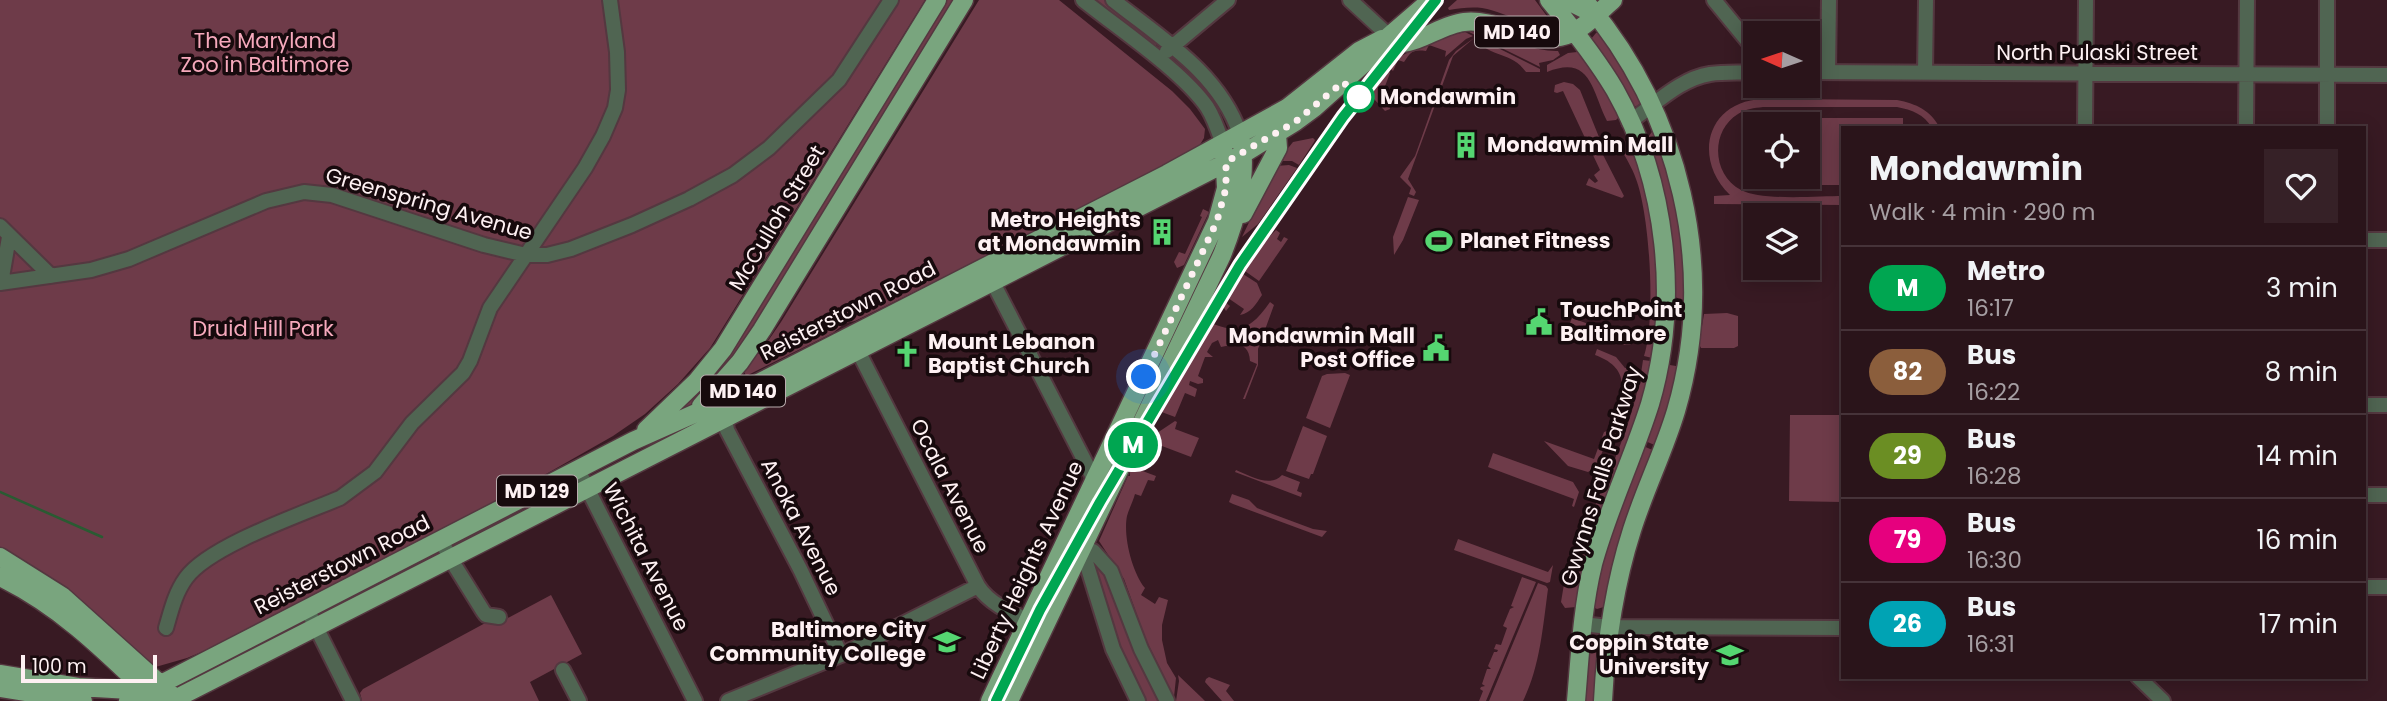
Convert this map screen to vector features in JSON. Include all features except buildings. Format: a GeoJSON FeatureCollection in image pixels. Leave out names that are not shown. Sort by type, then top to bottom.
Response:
{"type":"FeatureCollection","features":[{"type":"Feature","properties":{"kind":"main road","name":"McCulloh Street"},"geometry":{"type":"LineString","coordinates":[[633,441],[689,390],[723,349],[937,0]]}},
{"type":"Feature","properties":{"kind":"main road","name":"MD 129"},"geometry":{"type":"LineString","coordinates":[[640,460],[692,415],[718,388],[762,330],[964,0]]}},
{"type":"Feature","properties":{"kind":"main road","name":"Reisterstown Road"},"geometry":{"type":"LineString","coordinates":[[175,700],[640,460],[724,409],[989,274],[1243,154],[1314,108],[1431,0]]}},
{"type":"Feature","properties":{"kind":"main road","name":"Gwynns Falls Parkway"},"geometry":{"type":"LineString","coordinates":[[1549,0],[1575,31],[1616,92],[1629,122],[1644,158],[1661,220],[1666,274],[1664,338],[1650,403],[1597,553],[1582,624],[1576,701]]}},
{"type":"Feature","properties":{"kind":"main road"},"geometry":{"type":"LineString","coordinates":[[1566,0],[1596,15]]}},
{"type":"Feature","properties":{"kind":"main road"},"geometry":{"type":"LineString","coordinates":[[1584,0],[1616,41],[1652,106],[1670,147],[1687,214],[1693,274],[1689,352],[1673,421],[1624,558],[1609,627],[1603,701]]}},
{"type":"Feature","properties":{"kind":"main road","name":"MD 140"},"geometry":{"type":"LineString","coordinates":[[1389,36],[1395,42],[1404,43],[1470,21],[1544,38],[1565,36],[1613,0]]}},
{"type":"Feature","properties":{"kind":"main road","name":"Reisterstown Road"},"geometry":{"type":"LineString","coordinates":[[989,274],[1287,108],[1359,51],[1389,36]]}},
{"type":"Feature","properties":{"kind":"main road","name":"Liberty Heights Avenue"},"geometry":{"type":"LineString","coordinates":[[990,701],[1036,624],[1222,254],[1241,200],[1243,154],[1240,134]]}},
{"type":"Feature","properties":{"kind":"main road"},"geometry":{"type":"LineString","coordinates":[[1222,254],[1278,148],[1277,134]]}},
{"type":"Feature","properties":{"kind":"main road","name":"Liberty Heights Avenue"},"geometry":{"type":"LineString","coordinates":[[1074,544],[1095,481],[1217,221],[1226,188],[1226,162],[1222,142]]}},
{"type":"Feature","properties":{"kind":"main road","name":"Reisterstown Road"},"geometry":{"type":"LineString","coordinates":[[128,701],[155,692],[307,609],[633,441],[692,415],[724,409]]}},
{"type":"Feature","properties":{"kind":"main road"},"geometry":{"type":"LineString","coordinates":[[0,557],[62,596],[155,692]]}},
{"type":"Feature","properties":{"kind":"main road"},"geometry":{"type":"LineString","coordinates":[[0,576],[46,603],[82,629],[155,692]]}},
{"type":"Feature","properties":{"kind":"main road","name":"Liberty Heights Avenue"},"geometry":{"type":"LineString","coordinates":[[1009,701],[1036,624]]}},
{"type":"Feature","properties":{"kind":"main road"},"geometry":{"type":"LineString","coordinates":[[0,674],[78,687],[155,692],[175,700]]}},
{"type":"Feature","properties":{"kind":"main road"},"geometry":{"type":"LineString","coordinates":[[0,688],[83,701]]}},
{"type":"Feature","properties":{"kind":"street"},"geometry":{"type":"LineString","coordinates":[[166,628],[175,599],[187,576],[197,565],[237,542],[340,498],[375,472],[412,423],[463,373],[490,308],[585,168],[615,108],[618,70],[610,0]]}},
{"type":"Feature","properties":{"kind":"street","name":"Greenspring Avenue"},"geometry":{"type":"LineString","coordinates":[[1,283],[91,270],[129,259],[266,201],[304,192],[332,195],[484,245],[526,255],[547,255],[571,249],[689,199],[753,161],[839,80],[891,0]]}},
{"type":"Feature","properties":{"kind":"street","name":"Liberty Heights Avenue"},"geometry":{"type":"LineString","coordinates":[[1083,0],[1156,59],[1202,101],[1213,118],[1222,142]]}},
{"type":"Feature","properties":{"kind":"street","name":"Liberty Heights Avenue"},"geometry":{"type":"LineString","coordinates":[[1113,0],[1200,71],[1219,91],[1240,134]]}},
{"type":"Feature","properties":{"kind":"street"},"geometry":{"type":"LineString","coordinates":[[1156,59],[1228,0]]}},
{"type":"Feature","properties":{"kind":"street"},"geometry":{"type":"LineString","coordinates":[[1350,0],[1389,36]]}},
{"type":"Feature","properties":{"kind":"street"},"geometry":{"type":"LineString","coordinates":[[1714,0],[1743,35]]}},
{"type":"Feature","properties":{"kind":"street"},"geometry":{"type":"LineString","coordinates":[[1828,72],[1829,0]]}},
{"type":"Feature","properties":{"kind":"street"},"geometry":{"type":"LineString","coordinates":[[1925,73],[1926,0]]}},
{"type":"Feature","properties":{"kind":"street"},"geometry":{"type":"LineString","coordinates":[[2085,126],[2086,0]]}},
{"type":"Feature","properties":{"kind":"street"},"geometry":{"type":"LineString","coordinates":[[2246,126],[2247,0]]}},
{"type":"Feature","properties":{"kind":"street"},"geometry":{"type":"LineString","coordinates":[[2327,0],[2327,126]]}},
{"type":"Feature","properties":{"kind":"street"},"geometry":{"type":"LineString","coordinates":[[1629,122],[1678,88],[1699,77],[1743,72]]}},
{"type":"Feature","properties":{"kind":"street","name":"North Pulaski Street"},"geometry":{"type":"LineString","coordinates":[[1820,72],[2387,75]]}},
{"type":"Feature","properties":{"kind":"street"},"geometry":{"type":"LineString","coordinates":[[5,231],[51,276]]}},
{"type":"Feature","properties":{"kind":"street"},"geometry":{"type":"LineString","coordinates":[[1,283],[5,231]]}},
{"type":"Feature","properties":{"kind":"street"},"geometry":{"type":"LineString","coordinates":[[2366,240],[2387,240]]}},
{"type":"Feature","properties":{"kind":"street"},"geometry":{"type":"LineString","coordinates":[[989,274],[1095,481]]}},
{"type":"Feature","properties":{"kind":"street","name":"Ocala Avenue"},"geometry":{"type":"LineString","coordinates":[[854,343],[984,596],[1036,624]]}},
{"type":"Feature","properties":{"kind":"street"},"geometry":{"type":"LineString","coordinates":[[2366,405],[2387,405]]}},
{"type":"Feature","properties":{"kind":"street","name":"Anoka Avenue"},"geometry":{"type":"LineString","coordinates":[[724,409],[727,430],[800,569],[841,655]]}},
{"type":"Feature","properties":{"kind":"street","name":"Wichita Avenue"},"geometry":{"type":"LineString","coordinates":[[578,470],[695,701]]}},
{"type":"Feature","properties":{"kind":"street"},"geometry":{"type":"LineString","coordinates":[[2366,495],[2387,495]]}},
{"type":"Feature","properties":{"kind":"street"},"geometry":{"type":"LineString","coordinates":[[441,540],[482,611],[486,615],[499,617]]}},
{"type":"Feature","properties":{"kind":"street"},"geometry":{"type":"LineString","coordinates":[[1074,544],[1113,649],[1138,701]]}},
{"type":"Feature","properties":{"kind":"street"},"geometry":{"type":"LineString","coordinates":[[1074,544],[1099,556],[1115,580],[1141,649],[1167,701]]}},
{"type":"Feature","properties":{"kind":"street"},"geometry":{"type":"LineString","coordinates":[[728,701],[841,655],[978,586]]}},
{"type":"Feature","properties":{"kind":"street"},"geometry":{"type":"LineString","coordinates":[[2366,587],[2387,587]]}},
{"type":"Feature","properties":{"kind":"street"},"geometry":{"type":"LineString","coordinates":[[307,609],[353,701]]}},
{"type":"Feature","properties":{"kind":"street"},"geometry":{"type":"LineString","coordinates":[[1582,624],[1609,627],[1841,628]]}},
{"type":"Feature","properties":{"kind":"street"},"geometry":{"type":"LineString","coordinates":[[563,670],[579,701]]}},
{"type":"Feature","properties":{"kind":"street"},"geometry":{"type":"LineString","coordinates":[[2140,679],[2163,701]]}},
{"type":"Feature","properties":{"kind":"green space","name":"Druid Hill Park"},"geometry":{"type":"Polygon","coordinates":[[[0,0],[925,0],[710,348],[678,384],[645,414],[613,436],[518,490],[216,646],[152,668],[0,553],[0,0]]]}},
{"type":"Feature","properties":{"kind":"green space"},"geometry":{"type":"Polygon","coordinates":[[[947,0],[957,0],[745,341],[704,393],[671,417],[740,335],[947,0]]]}},
{"type":"Feature","properties":{"kind":"green space"},"geometry":{"type":"Polygon","coordinates":[[[979,0],[1059,0],[1172,91],[1190,109],[1205,129],[1204,138],[1198,148],[968,270],[965,267],[855,321],[845,323],[833,333],[746,376],[743,369],[753,352],[759,354],[781,322],[979,0]]]}},
{"type":"Feature","properties":{"kind":"green space"},"geometry":{"type":"Polygon","coordinates":[[[1090,0],[1106,0],[1156,41],[1156,47],[1153,48],[1090,0]]]}},
{"type":"Feature","properties":{"kind":"green space"},"geometry":{"type":"Polygon","coordinates":[[[1457,0],[1535,0],[1552,23],[1535,24],[1482,8],[1449,10],[1457,0]]]}},
{"type":"Feature","properties":{"kind":"green space"},"geometry":{"type":"Polygon","coordinates":[[[1465,32],[1473,36],[1445,57],[1446,51],[1429,45],[1426,51],[1412,52],[1404,62],[1398,60],[1393,71],[1385,64],[1435,39],[1465,32]]]}},
{"type":"Feature","properties":{"kind":"green space"},"geometry":{"type":"Polygon","coordinates":[[[1469,32],[1558,51],[1560,55],[1553,60],[1539,63],[1540,67],[1469,32]]]}},
{"type":"Feature","properties":{"kind":"green space"},"geometry":{"type":"Polygon","coordinates":[[[1596,33],[1601,33],[1641,103],[1639,106],[1632,106],[1591,39],[1596,33]]]}},
{"type":"Feature","properties":{"kind":"green space"},"geometry":{"type":"Polygon","coordinates":[[[1474,38],[1540,69],[1540,72],[1526,72],[1514,61],[1481,45],[1474,38]]]}},
{"type":"Feature","properties":{"kind":"green space"},"geometry":{"type":"Polygon","coordinates":[[[1474,38],[1453,56],[1408,179],[1416,192],[1414,196],[1409,194],[1411,188],[1400,177],[1415,156],[1449,60],[1456,51],[1474,38]]]}},
{"type":"Feature","properties":{"kind":"green space"},"geometry":{"type":"Polygon","coordinates":[[[1568,53],[1582,54],[1605,87],[1619,117],[1616,120],[1607,121],[1588,78],[1581,72],[1573,68],[1562,68],[1547,72],[1547,65],[1568,53]]]}},
{"type":"Feature","properties":{"kind":"green space"},"geometry":{"type":"Polygon","coordinates":[[[1383,65],[1390,73],[1384,89],[1391,92],[1388,101],[1390,109],[1385,111],[1374,99],[1363,95],[1368,76],[1383,65]]]}},
{"type":"Feature","properties":{"kind":"green space"},"geometry":{"type":"Polygon","coordinates":[[[1564,82],[1573,84],[1580,90],[1603,147],[1600,149],[1624,196],[1622,198],[1586,185],[1589,178],[1595,183],[1598,181],[1594,175],[1600,170],[1563,91],[1554,92],[1555,85],[1564,82]]]}},
{"type":"Feature","properties":{"kind":"green space"},"geometry":{"type":"Polygon","coordinates":[[[1763,99],[1897,100],[1922,109],[1939,126],[1930,126],[1917,113],[1897,107],[1763,107],[1747,110],[1729,122],[1719,142],[1720,164],[1731,183],[1741,190],[1762,196],[1841,196],[1841,205],[1714,204],[1714,196],[1730,195],[1718,180],[1711,165],[1709,149],[1711,134],[1718,120],[1744,102],[1763,99]]]}},
{"type":"Feature","properties":{"kind":"green space"},"geometry":{"type":"Polygon","coordinates":[[[1820,118],[1903,118],[1903,126],[1841,126],[1841,185],[1820,185],[1820,118]]]}},
{"type":"Feature","properties":{"kind":"green space"},"geometry":{"type":"Polygon","coordinates":[[[1654,129],[1684,225],[1686,298],[1681,300],[1672,295],[1646,140],[1654,129]]]}},
{"type":"Feature","properties":{"kind":"green space"},"geometry":{"type":"Polygon","coordinates":[[[1313,138],[1314,142],[1299,165],[1292,161],[1283,161],[1285,152],[1293,142],[1313,138]]]}},
{"type":"Feature","properties":{"kind":"green space"},"geometry":{"type":"Polygon","coordinates":[[[1629,139],[1646,193],[1655,247],[1657,302],[1652,358],[1644,356],[1650,318],[1650,268],[1645,217],[1636,179],[1619,145],[1629,139]]]}},
{"type":"Feature","properties":{"kind":"green space"},"geometry":{"type":"Polygon","coordinates":[[[1289,165],[1297,168],[1258,224],[1242,237],[1276,166],[1289,165]]]}},
{"type":"Feature","properties":{"kind":"green space"},"geometry":{"type":"Polygon","coordinates":[[[1408,197],[1419,200],[1394,255],[1393,237],[1408,197]]]}},
{"type":"Feature","properties":{"kind":"green space"},"geometry":{"type":"Polygon","coordinates":[[[1203,209],[1209,212],[1184,265],[1177,268],[1174,262],[1179,252],[1185,254],[1203,209]]]}},
{"type":"Feature","properties":{"kind":"green space"},"geometry":{"type":"Polygon","coordinates":[[[1276,230],[1280,233],[1277,239],[1281,242],[1284,237],[1288,239],[1259,281],[1235,264],[1276,230]]]}},
{"type":"Feature","properties":{"kind":"green space"},"geometry":{"type":"Polygon","coordinates":[[[1232,267],[1257,283],[1262,295],[1250,310],[1240,315],[1244,309],[1228,298],[1225,302],[1230,306],[1226,311],[1216,295],[1232,267]]]}},
{"type":"Feature","properties":{"kind":"green space"},"geometry":{"type":"Polygon","coordinates":[[[1270,302],[1274,305],[1258,349],[1258,365],[1245,399],[1257,364],[1250,361],[1247,350],[1241,345],[1221,347],[1218,340],[1212,343],[1207,352],[1213,357],[1205,357],[1198,376],[1203,379],[1203,383],[1190,381],[1189,385],[1197,389],[1195,397],[1185,393],[1175,417],[1159,411],[1204,320],[1225,328],[1241,328],[1255,320],[1270,302]]]}},
{"type":"Feature","properties":{"kind":"green space"},"geometry":{"type":"Polygon","coordinates":[[[1727,313],[1738,316],[1738,346],[1701,348],[1699,344],[1704,314],[1727,313]]]}},
{"type":"Feature","properties":{"kind":"green space"},"geometry":{"type":"Polygon","coordinates":[[[1572,318],[1627,338],[1630,333],[1637,335],[1634,342],[1625,345],[1570,323],[1572,318]]]}},
{"type":"Feature","properties":{"kind":"green space"},"geometry":{"type":"Polygon","coordinates":[[[1597,349],[1616,357],[1625,368],[1629,368],[1622,393],[1619,373],[1607,360],[1595,355],[1597,349]]]}},
{"type":"Feature","properties":{"kind":"green space"},"geometry":{"type":"Polygon","coordinates":[[[1643,360],[1651,361],[1641,408],[1597,519],[1576,607],[1565,608],[1561,602],[1565,578],[1621,444],[1638,389],[1643,360]]]}},
{"type":"Feature","properties":{"kind":"green space"},"geometry":{"type":"Polygon","coordinates":[[[1664,364],[1682,367],[1659,447],[1643,440],[1664,364]]]}},
{"type":"Feature","properties":{"kind":"green space"},"geometry":{"type":"Polygon","coordinates":[[[1345,373],[1350,375],[1330,428],[1306,418],[1322,376],[1345,373]]]}},
{"type":"Feature","properties":{"kind":"green space"},"geometry":{"type":"Polygon","coordinates":[[[1790,415],[1841,415],[1841,502],[1789,501],[1790,415]]]}},
{"type":"Feature","properties":{"kind":"green space"},"geometry":{"type":"Polygon","coordinates":[[[1175,421],[1175,429],[1199,438],[1191,457],[1154,443],[1148,437],[1150,430],[1157,433],[1175,421]]]}},
{"type":"Feature","properties":{"kind":"green space"},"geometry":{"type":"Polygon","coordinates":[[[1303,426],[1327,436],[1309,479],[1286,471],[1303,426]]]}},
{"type":"Feature","properties":{"kind":"green space"},"geometry":{"type":"Polygon","coordinates":[[[1604,432],[1609,434],[1597,466],[1588,472],[1568,466],[1544,441],[1594,459],[1604,432]]]}},
{"type":"Feature","properties":{"kind":"green space"},"geometry":{"type":"Polygon","coordinates":[[[1641,445],[1657,452],[1607,606],[1597,609],[1593,607],[1595,581],[1641,445]]]}},
{"type":"Feature","properties":{"kind":"green space"},"geometry":{"type":"Polygon","coordinates":[[[1493,453],[1573,482],[1579,492],[1574,507],[1574,499],[1488,467],[1493,453]]]}},
{"type":"Feature","properties":{"kind":"green space"},"geometry":{"type":"Polygon","coordinates":[[[1137,469],[1156,476],[1154,481],[1148,480],[1141,496],[1135,494],[1127,516],[1128,543],[1136,573],[1145,588],[1141,595],[1155,604],[1159,597],[1168,600],[1162,625],[1162,640],[1167,663],[1176,678],[1174,697],[1146,640],[1124,579],[1099,541],[1130,472],[1137,469]]]}},
{"type":"Feature","properties":{"kind":"green space"},"geometry":{"type":"Polygon","coordinates":[[[1236,470],[1260,480],[1272,481],[1282,475],[1300,482],[1297,491],[1302,493],[1301,497],[1235,472],[1236,470]]]}},
{"type":"Feature","properties":{"kind":"green space"},"geometry":{"type":"Polygon","coordinates":[[[1232,494],[1249,500],[1257,508],[1313,529],[1327,531],[1322,537],[1233,504],[1229,502],[1232,494]]]}},
{"type":"Feature","properties":{"kind":"green space"},"geometry":{"type":"Polygon","coordinates":[[[1458,539],[1548,572],[1553,565],[1550,582],[1454,550],[1458,539]]]}},
{"type":"Feature","properties":{"kind":"green space"},"geometry":{"type":"Polygon","coordinates":[[[1093,559],[1107,574],[1162,701],[1143,701],[1120,651],[1093,559]]]}},
{"type":"Feature","properties":{"kind":"green space"},"geometry":{"type":"Polygon","coordinates":[[[1522,577],[1536,582],[1486,701],[1479,701],[1483,691],[1480,689],[1485,686],[1482,684],[1487,669],[1491,669],[1488,666],[1494,652],[1498,650],[1494,649],[1496,644],[1501,645],[1507,628],[1503,626],[1510,609],[1514,607],[1511,606],[1522,577]]]}},
{"type":"Feature","properties":{"kind":"green space"},"geometry":{"type":"Polygon","coordinates":[[[1538,583],[1548,589],[1540,646],[1529,688],[1523,701],[1489,701],[1538,583]]]}},
{"type":"Feature","properties":{"kind":"green space"},"geometry":{"type":"Polygon","coordinates":[[[551,595],[582,654],[530,682],[539,701],[362,701],[360,693],[363,689],[489,621],[506,619],[551,595]]]}},
{"type":"Feature","properties":{"kind":"green space"},"geometry":{"type":"Polygon","coordinates":[[[1592,644],[1597,650],[1594,701],[1582,701],[1587,645],[1592,644]]]}},
{"type":"Feature","properties":{"kind":"green space"},"geometry":{"type":"Polygon","coordinates":[[[1178,675],[1205,701],[1176,701],[1178,675]]]}},
{"type":"Feature","properties":{"kind":"green space"},"geometry":{"type":"Polygon","coordinates":[[[1209,677],[1230,685],[1226,691],[1234,701],[1222,701],[1205,682],[1209,677]]]}},
{"type":"Feature","properties":{"kind":"waterway"},"geometry":{"type":"LineString","coordinates":[[0,492],[102,537]]}},
{"type":"Feature","properties":{"kind":"metro line","name":"M"},"geometry":{"type":"LineString","coordinates":[[996,701],[1040,610],[1100,502],[1240,265],[1343,117],[1436,0]]}},
{"type":"Feature","properties":{"kind":"place","name":"Mondawmin"},"geometry":{"type":"Point","coordinates":[1359,97]}},
{"type":"Feature","properties":{"kind":"place","name":"Mondawmin Mall"},"geometry":{"type":"Point","coordinates":[1466,145]}},
{"type":"Feature","properties":{"kind":"place","name":"Metro Heights at Mondawmin"},"geometry":{"type":"Point","coordinates":[1162,232]}},
{"type":"Feature","properties":{"kind":"place","name":"Planet Fitness"},"geometry":{"type":"Point","coordinates":[1439,241]}},
{"type":"Feature","properties":{"kind":"place","name":"TouchPoint Baltimore"},"geometry":{"type":"Point","coordinates":[1539,322]}},
{"type":"Feature","properties":{"kind":"place","name":"Mondawmin Mall Post Office"},"geometry":{"type":"Point","coordinates":[1436,348]}},
{"type":"Feature","properties":{"kind":"place","name":"Mount Lebanon Baptist Church"},"geometry":{"type":"Point","coordinates":[907,354]}},
{"type":"Feature","properties":{"kind":"place","name":"Baltimore City Community College"},"geometry":{"type":"Point","coordinates":[947,642]}},
{"type":"Feature","properties":{"kind":"place","name":"Coppin State University"},"geometry":{"type":"Point","coordinates":[1730,655]}},
{"type":"Feature","properties":{"kind":"route"},"geometry":{"type":"LineString","coordinates":[[1144,377],[1222,209],[1226,188],[1226,162],[1295,122],[1343,82],[1359,97]]}},
{"type":"Feature","properties":{"kind":"park label","name":"The Maryland Zoo in Baltimore"},"geometry":{"type":"Point","coordinates":[265,53]}}]}
